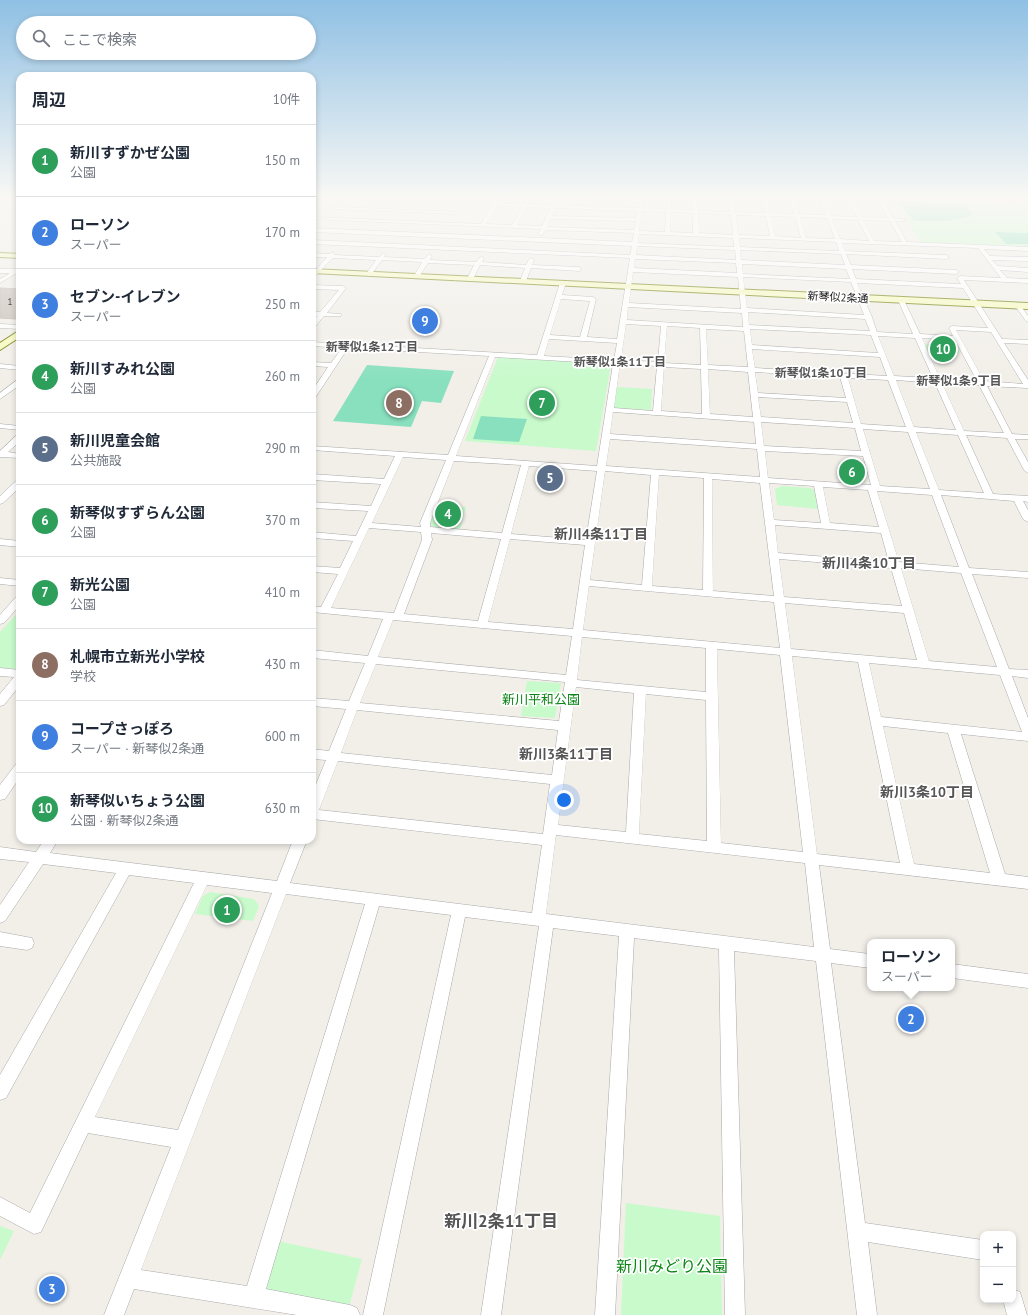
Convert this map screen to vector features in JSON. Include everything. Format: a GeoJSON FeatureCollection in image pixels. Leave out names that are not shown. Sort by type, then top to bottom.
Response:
{"type":"FeatureCollection","features":[{"type":"Feature","properties":{"kind":"street"},"geometry":{"type":"LineString","coordinates":[[316,271],[329,257]]}},
{"type":"Feature","properties":{"kind":"street"},"geometry":{"type":"LineString","coordinates":[[353,257],[580,269]]}},
{"type":"Feature","properties":{"kind":"street"},"geometry":{"type":"LineString","coordinates":[[417,276],[428,257]]}},
{"type":"Feature","properties":{"kind":"street"},"geometry":{"type":"LineString","coordinates":[[470,279],[481,257]]}},
{"type":"Feature","properties":{"kind":"street"},"geometry":{"type":"LineString","coordinates":[[523,281],[532,257]]}},
{"type":"Feature","properties":{"kind":"street"},"geometry":{"type":"LineString","coordinates":[[575,284],[582,257]]}},
{"type":"Feature","properties":{"kind":"street"},"geometry":{"type":"LineString","coordinates":[[491,1315],[542,920],[549,834],[590,543],[633,257]]}},
{"type":"Feature","properties":{"kind":"street"},"geometry":{"type":"LineString","coordinates":[[641,257],[956,272]]}},
{"type":"Feature","properties":{"kind":"street"},"geometry":{"type":"LineString","coordinates":[[739,257],[867,1315]]}},
{"type":"Feature","properties":{"kind":"street"},"geometry":{"type":"LineString","coordinates":[[846,257],[1028,733]]}},
{"type":"Feature","properties":{"kind":"street"},"geometry":{"type":"LineString","coordinates":[[933,257],[946,258],[977,304],[1028,386]]}},
{"type":"Feature","properties":{"kind":"street"},"geometry":{"type":"LineString","coordinates":[[989,258],[1028,259]]}},
{"type":"Feature","properties":{"kind":"street"},"geometry":{"type":"LineString","coordinates":[[989,258],[1005,280]]}},
{"type":"Feature","properties":{"kind":"street"},"geometry":{"type":"LineString","coordinates":[[369,274],[380,259]]}},
{"type":"Feature","properties":{"kind":"street"},"geometry":{"type":"LineString","coordinates":[[996,268],[1028,270]]}},
{"type":"Feature","properties":{"kind":"street"},"geometry":{"type":"LineString","coordinates":[[0,271],[16,270]]}},
{"type":"Feature","properties":{"kind":"street"},"geometry":{"type":"LineString","coordinates":[[632,270],[965,286]]}},
{"type":"Feature","properties":{"kind":"street"},"geometry":{"type":"LineString","coordinates":[[0,282],[16,271]]}},
{"type":"Feature","properties":{"kind":"street","name":"新琴似2条通"},"geometry":{"type":"LineString","coordinates":[[316,273],[417,276],[1028,306]]}},
{"type":"Feature","properties":{"kind":"street"},"geometry":{"type":"LineString","coordinates":[[960,278],[1028,281]]}},
{"type":"Feature","properties":{"kind":"street"},"geometry":{"type":"LineString","coordinates":[[540,357],[563,283]]}},
{"type":"Feature","properties":{"kind":"street"},"geometry":{"type":"LineString","coordinates":[[316,287],[343,288],[316,322]]}},
{"type":"Feature","properties":{"kind":"street"},"geometry":{"type":"LineString","coordinates":[[559,297],[593,299],[583,339]]}},
{"type":"Feature","properties":{"kind":"street"},"geometry":{"type":"LineString","coordinates":[[901,300],[990,496]]}},
{"type":"Feature","properties":{"kind":"street"},"geometry":{"type":"LineString","coordinates":[[626,305],[869,317]]}},
{"type":"Feature","properties":{"kind":"street"},"geometry":{"type":"LineString","coordinates":[[1018,306],[1028,320]]}},
{"type":"Feature","properties":{"kind":"street"},"geometry":{"type":"LineString","coordinates":[[316,314],[339,315]]}},
{"type":"Feature","properties":{"kind":"street"},"geometry":{"type":"LineString","coordinates":[[624,322],[703,327],[957,338]]}},
{"type":"Feature","properties":{"kind":"street"},"geometry":{"type":"LineString","coordinates":[[657,413],[664,325]]}},
{"type":"Feature","properties":{"kind":"street"},"geometry":{"type":"LineString","coordinates":[[0,326],[16,328]]}},
{"type":"Feature","properties":{"kind":"street"},"geometry":{"type":"LineString","coordinates":[[703,327],[706,416]]}},
{"type":"Feature","properties":{"kind":"street"},"geometry":{"type":"LineString","coordinates":[[993,330],[952,328],[1028,470]]}},
{"type":"Feature","properties":{"kind":"street"},"geometry":{"type":"LineString","coordinates":[[0,340],[16,330]]}},
{"type":"Feature","properties":{"kind":"street"},"geometry":{"type":"LineString","coordinates":[[0,347],[16,332]]}},
{"type":"Feature","properties":{"kind":"street"},"geometry":{"type":"LineString","coordinates":[[547,337],[621,341]]}},
{"type":"Feature","properties":{"kind":"street"},"geometry":{"type":"LineString","coordinates":[[1000,341],[1028,342]]}},
{"type":"Feature","properties":{"kind":"street"},"geometry":{"type":"LineString","coordinates":[[316,344],[1028,386]]}},
{"type":"Feature","properties":{"kind":"street"},"geometry":{"type":"LineString","coordinates":[[316,390],[347,346]]}},
{"type":"Feature","properties":{"kind":"street"},"geometry":{"type":"LineString","coordinates":[[750,347],[883,355]]}},
{"type":"Feature","properties":{"kind":"street"},"geometry":{"type":"LineString","coordinates":[[316,800],[372,660],[427,540],[425,523],[493,354]]}},
{"type":"Feature","properties":{"kind":"street"},"geometry":{"type":"LineString","coordinates":[[316,364],[333,365]]}},
{"type":"Feature","properties":{"kind":"street"},"geometry":{"type":"LineString","coordinates":[[0,366],[16,368]]}},
{"type":"Feature","properties":{"kind":"street"},"geometry":{"type":"LineString","coordinates":[[843,374],[884,530],[924,664]]}},
{"type":"Feature","properties":{"kind":"street"},"geometry":{"type":"LineString","coordinates":[[0,398],[16,385]]}},
{"type":"Feature","properties":{"kind":"street"},"geometry":{"type":"LineString","coordinates":[[755,395],[850,400]]}},
{"type":"Feature","properties":{"kind":"street"},"geometry":{"type":"LineString","coordinates":[[610,410],[1028,437]]}},
{"type":"Feature","properties":{"kind":"street"},"geometry":{"type":"LineString","coordinates":[[0,426],[16,428]]}},
{"type":"Feature","properties":{"kind":"street"},"geometry":{"type":"LineString","coordinates":[[607,436],[865,454]]}},
{"type":"Feature","properties":{"kind":"street"},"geometry":{"type":"LineString","coordinates":[[0,454],[16,440]]}},
{"type":"Feature","properties":{"kind":"street"},"geometry":{"type":"LineString","coordinates":[[316,448],[1028,499]]}},
{"type":"Feature","properties":{"kind":"street"},"geometry":{"type":"LineString","coordinates":[[0,454],[16,456]]}},
{"type":"Feature","properties":{"kind":"street"},"geometry":{"type":"LineString","coordinates":[[325,610],[367,526],[400,454]]}},
{"type":"Feature","properties":{"kind":"street"},"geometry":{"type":"LineString","coordinates":[[482,625],[526,463]]}},
{"type":"Feature","properties":{"kind":"street"},"geometry":{"type":"LineString","coordinates":[[647,588],[655,472]]}},
{"type":"Feature","properties":{"kind":"street"},"geometry":{"type":"LineString","coordinates":[[708,476],[708,593]]}},
{"type":"Feature","properties":{"kind":"street"},"geometry":{"type":"LineString","coordinates":[[316,477],[387,482]]}},
{"type":"Feature","properties":{"kind":"street"},"geometry":{"type":"LineString","coordinates":[[818,484],[826,526]]}},
{"type":"Feature","properties":{"kind":"street"},"geometry":{"type":"LineString","coordinates":[[0,501],[16,486]]}},
{"type":"Feature","properties":{"kind":"street"},"geometry":{"type":"LineString","coordinates":[[1017,498],[1028,519]]}},
{"type":"Feature","properties":{"kind":"street"},"geometry":{"type":"LineString","coordinates":[[316,505],[374,509]]}},
{"type":"Feature","properties":{"kind":"street"},"geometry":{"type":"LineString","coordinates":[[770,522],[884,530]]}},
{"type":"Feature","properties":{"kind":"street"},"geometry":{"type":"LineString","coordinates":[[367,526],[590,543]]}},
{"type":"Feature","properties":{"kind":"street"},"geometry":{"type":"LineString","coordinates":[[316,535],[360,539]]}},
{"type":"Feature","properties":{"kind":"street"},"geometry":{"type":"LineString","coordinates":[[0,542],[16,543]]}},
{"type":"Feature","properties":{"kind":"street"},"geometry":{"type":"LineString","coordinates":[[774,556],[1028,576]]}},
{"type":"Feature","properties":{"kind":"street"},"geometry":{"type":"LineString","coordinates":[[316,569],[344,571]]}},
{"type":"Feature","properties":{"kind":"street"},"geometry":{"type":"LineString","coordinates":[[0,581],[16,583]]}},
{"type":"Feature","properties":{"kind":"street"},"geometry":{"type":"LineString","coordinates":[[585,583],[907,610]]}},
{"type":"Feature","properties":{"kind":"street"},"geometry":{"type":"LineString","coordinates":[[0,620],[16,602]]}},
{"type":"Feature","properties":{"kind":"street"},"geometry":{"type":"LineString","coordinates":[[316,609],[1028,674]]}},
{"type":"Feature","properties":{"kind":"street"},"geometry":{"type":"LineString","coordinates":[[711,645],[714,847]]}},
{"type":"Feature","properties":{"kind":"street"},"geometry":{"type":"LineString","coordinates":[[316,654],[570,681],[640,690],[711,696]]}},
{"type":"Feature","properties":{"kind":"street"},"geometry":{"type":"LineString","coordinates":[[863,659],[908,870]]}},
{"type":"Feature","properties":{"kind":"street"},"geometry":{"type":"LineString","coordinates":[[0,672],[16,674]]}},
{"type":"Feature","properties":{"kind":"street"},"geometry":{"type":"LineString","coordinates":[[0,702],[16,682]]}},
{"type":"Feature","properties":{"kind":"street"},"geometry":{"type":"LineString","coordinates":[[632,838],[640,690]]}},
{"type":"Feature","properties":{"kind":"street"},"geometry":{"type":"LineString","coordinates":[[316,702],[564,726]]}},
{"type":"Feature","properties":{"kind":"street"},"geometry":{"type":"LineString","coordinates":[[877,721],[1028,737]]}},
{"type":"Feature","properties":{"kind":"street"},"geometry":{"type":"LineString","coordinates":[[953,729],[999,879]]}},
{"type":"Feature","properties":{"kind":"street"},"geometry":{"type":"LineString","coordinates":[[316,754],[557,780]]}},
{"type":"Feature","properties":{"kind":"street"},"geometry":{"type":"LineString","coordinates":[[0,795],[16,773]]}},
{"type":"Feature","properties":{"kind":"street"},"geometry":{"type":"LineString","coordinates":[[316,814],[549,834],[632,838],[1028,883]]}},
{"type":"Feature","properties":{"kind":"street"},"geometry":{"type":"LineString","coordinates":[[0,917],[48,844]]}},
{"type":"Feature","properties":{"kind":"street"},"geometry":{"type":"LineString","coordinates":[[114,1315],[298,844]]}},
{"type":"Feature","properties":{"kind":"street"},"geometry":{"type":"LineString","coordinates":[[0,853],[867,961]]}},
{"type":"Feature","properties":{"kind":"street"},"geometry":{"type":"LineString","coordinates":[[0,1092],[126,868]]}},
{"type":"Feature","properties":{"kind":"street"},"geometry":{"type":"LineString","coordinates":[[0,1206],[34,1225],[203,878]]}},
{"type":"Feature","properties":{"kind":"street"},"geometry":{"type":"LineString","coordinates":[[254,1298],[374,899]]}},
{"type":"Feature","properties":{"kind":"street"},"geometry":{"type":"LineString","coordinates":[[373,1315],[459,910]]}},
{"type":"Feature","properties":{"kind":"street"},"geometry":{"type":"LineString","coordinates":[[605,1315],[627,931]]}},
{"type":"Feature","properties":{"kind":"street"},"geometry":{"type":"LineString","coordinates":[[0,939],[27,943]]}},
{"type":"Feature","properties":{"kind":"street"},"geometry":{"type":"LineString","coordinates":[[726,943],[735,1315]]}},
{"type":"Feature","properties":{"kind":"street"},"geometry":{"type":"LineString","coordinates":[[955,971],[1028,980]]}},
{"type":"Feature","properties":{"kind":"street"},"geometry":{"type":"LineString","coordinates":[[84,1124],[182,1140]]}},
{"type":"Feature","properties":{"kind":"street"},"geometry":{"type":"LineString","coordinates":[[857,1231],[980,1250]]}},
{"type":"Feature","properties":{"kind":"street"},"geometry":{"type":"LineString","coordinates":[[128,1278],[350,1315]]}},
{"type":"Feature","properties":{"kind":"street"},"geometry":{"type":"LineString","coordinates":[[1014,1303],[1017,1315]]}},
{"type":"Feature","properties":{"kind":"green space"},"geometry":{"type":"Polygon","coordinates":[[[925,344],[957,346],[960,353],[929,353],[925,344]]]}},
{"type":"Feature","properties":{"kind":"green space"},"geometry":{"type":"Polygon","coordinates":[[[498,357],[611,364],[596,451],[465,441],[498,357]]]}},
{"type":"Feature","properties":{"kind":"green space"},"geometry":{"type":"Polygon","coordinates":[[[367,365],[454,371],[441,403],[422,401],[411,427],[333,421],[367,365]]]}},
{"type":"Feature","properties":{"kind":"green space"},"geometry":{"type":"Polygon","coordinates":[[[617,387],[652,389],[651,410],[614,408],[617,387]]]}},
{"type":"Feature","properties":{"kind":"green space"},"geometry":{"type":"Polygon","coordinates":[[[481,416],[527,419],[519,442],[473,439],[481,416]]]}},
{"type":"Feature","properties":{"kind":"green space"},"geometry":{"type":"Polygon","coordinates":[[[838,462],[860,464],[865,482],[844,480],[838,462]]]}},
{"type":"Feature","properties":{"kind":"green space"},"geometry":{"type":"Polygon","coordinates":[[[782,486],[810,488],[814,490],[818,509],[777,505],[775,489],[782,486]]]}},
{"type":"Feature","properties":{"kind":"green space"},"geometry":{"type":"Polygon","coordinates":[[[437,504],[466,507],[460,529],[433,527],[429,522],[437,504]]]}},
{"type":"Feature","properties":{"kind":"green space"},"geometry":{"type":"Polygon","coordinates":[[[16,614],[16,669],[0,668],[0,632],[16,614]]]}},
{"type":"Feature","properties":{"kind":"green space","name":"新川平和公園"},"geometry":{"type":"Polygon","coordinates":[[[527,681],[561,683],[555,718],[521,716],[527,681]]]}},
{"type":"Feature","properties":{"kind":"green space"},"geometry":{"type":"Polygon","coordinates":[[[210,892],[254,899],[259,906],[253,921],[195,914],[203,896],[210,892]]]}},
{"type":"Feature","properties":{"kind":"green space","name":"新川みどり公園"},"geometry":{"type":"Polygon","coordinates":[[[626,1203],[720,1216],[722,1315],[621,1315],[626,1203]]]}},
{"type":"Feature","properties":{"kind":"green space"},"geometry":{"type":"Polygon","coordinates":[[[0,1226],[14,1231],[0,1260],[0,1226]]]}},
{"type":"Feature","properties":{"kind":"green space"},"geometry":{"type":"Polygon","coordinates":[[[277,1241],[362,1259],[349,1307],[261,1292],[277,1241]]]}},
{"type":"Feature","properties":{"kind":"building"},"geometry":{"type":"Polygon","coordinates":[[[0,288],[16,289],[16,319],[0,318],[0,288]]]}},
{"type":"Feature","properties":{"kind":"place","name":"コープさっぽろ"},"geometry":{"type":"Point","coordinates":[425,321]}},
{"type":"Feature","properties":{"kind":"place","name":"新琴似いちょう公園"},"geometry":{"type":"Point","coordinates":[943,349]}},
{"type":"Feature","properties":{"kind":"place","name":"札幌市立新光小学校"},"geometry":{"type":"Point","coordinates":[399,403]}},
{"type":"Feature","properties":{"kind":"place","name":"新光公園"},"geometry":{"type":"Point","coordinates":[542,403]}},
{"type":"Feature","properties":{"kind":"place","name":"新琴似すずらん公園"},"geometry":{"type":"Point","coordinates":[852,472]}},
{"type":"Feature","properties":{"kind":"place","name":"新川児童会館"},"geometry":{"type":"Point","coordinates":[550,478]}},
{"type":"Feature","properties":{"kind":"place","name":"新川すみれ公園"},"geometry":{"type":"Point","coordinates":[448,514]}},
{"type":"Feature","properties":{"kind":"place","name":"新川すずかぜ公園"},"geometry":{"type":"Point","coordinates":[227,910]}},
{"type":"Feature","properties":{"kind":"place","name":"ローソン"},"geometry":{"type":"Point","coordinates":[911,1019]}},
{"type":"Feature","properties":{"kind":"place","name":"セブン-イレブン"},"geometry":{"type":"Point","coordinates":[52,1289]}},
{"type":"Feature","properties":{"kind":"district","name":"新琴似1条12丁目"},"geometry":{"type":"Point","coordinates":[372,347]}},
{"type":"Feature","properties":{"kind":"district","name":"新琴似1条11丁目"},"geometry":{"type":"Point","coordinates":[620,362]}},
{"type":"Feature","properties":{"kind":"district","name":"新琴似1条10丁目"},"geometry":{"type":"Point","coordinates":[821,373]}},
{"type":"Feature","properties":{"kind":"district","name":"新琴似1条9丁目"},"geometry":{"type":"Point","coordinates":[959,381]}},
{"type":"Feature","properties":{"kind":"district","name":"新川4条11丁目"},"geometry":{"type":"Point","coordinates":[601,534]}},
{"type":"Feature","properties":{"kind":"district","name":"新川4条10丁目"},"geometry":{"type":"Point","coordinates":[869,563]}},
{"type":"Feature","properties":{"kind":"district","name":"新川3条11丁目"},"geometry":{"type":"Point","coordinates":[566,754]}},
{"type":"Feature","properties":{"kind":"district","name":"新川3条10丁目"},"geometry":{"type":"Point","coordinates":[927,792]}},
{"type":"Feature","properties":{"kind":"district","name":"新川2条11丁目"},"geometry":{"type":"Point","coordinates":[501,1221]}}]}
